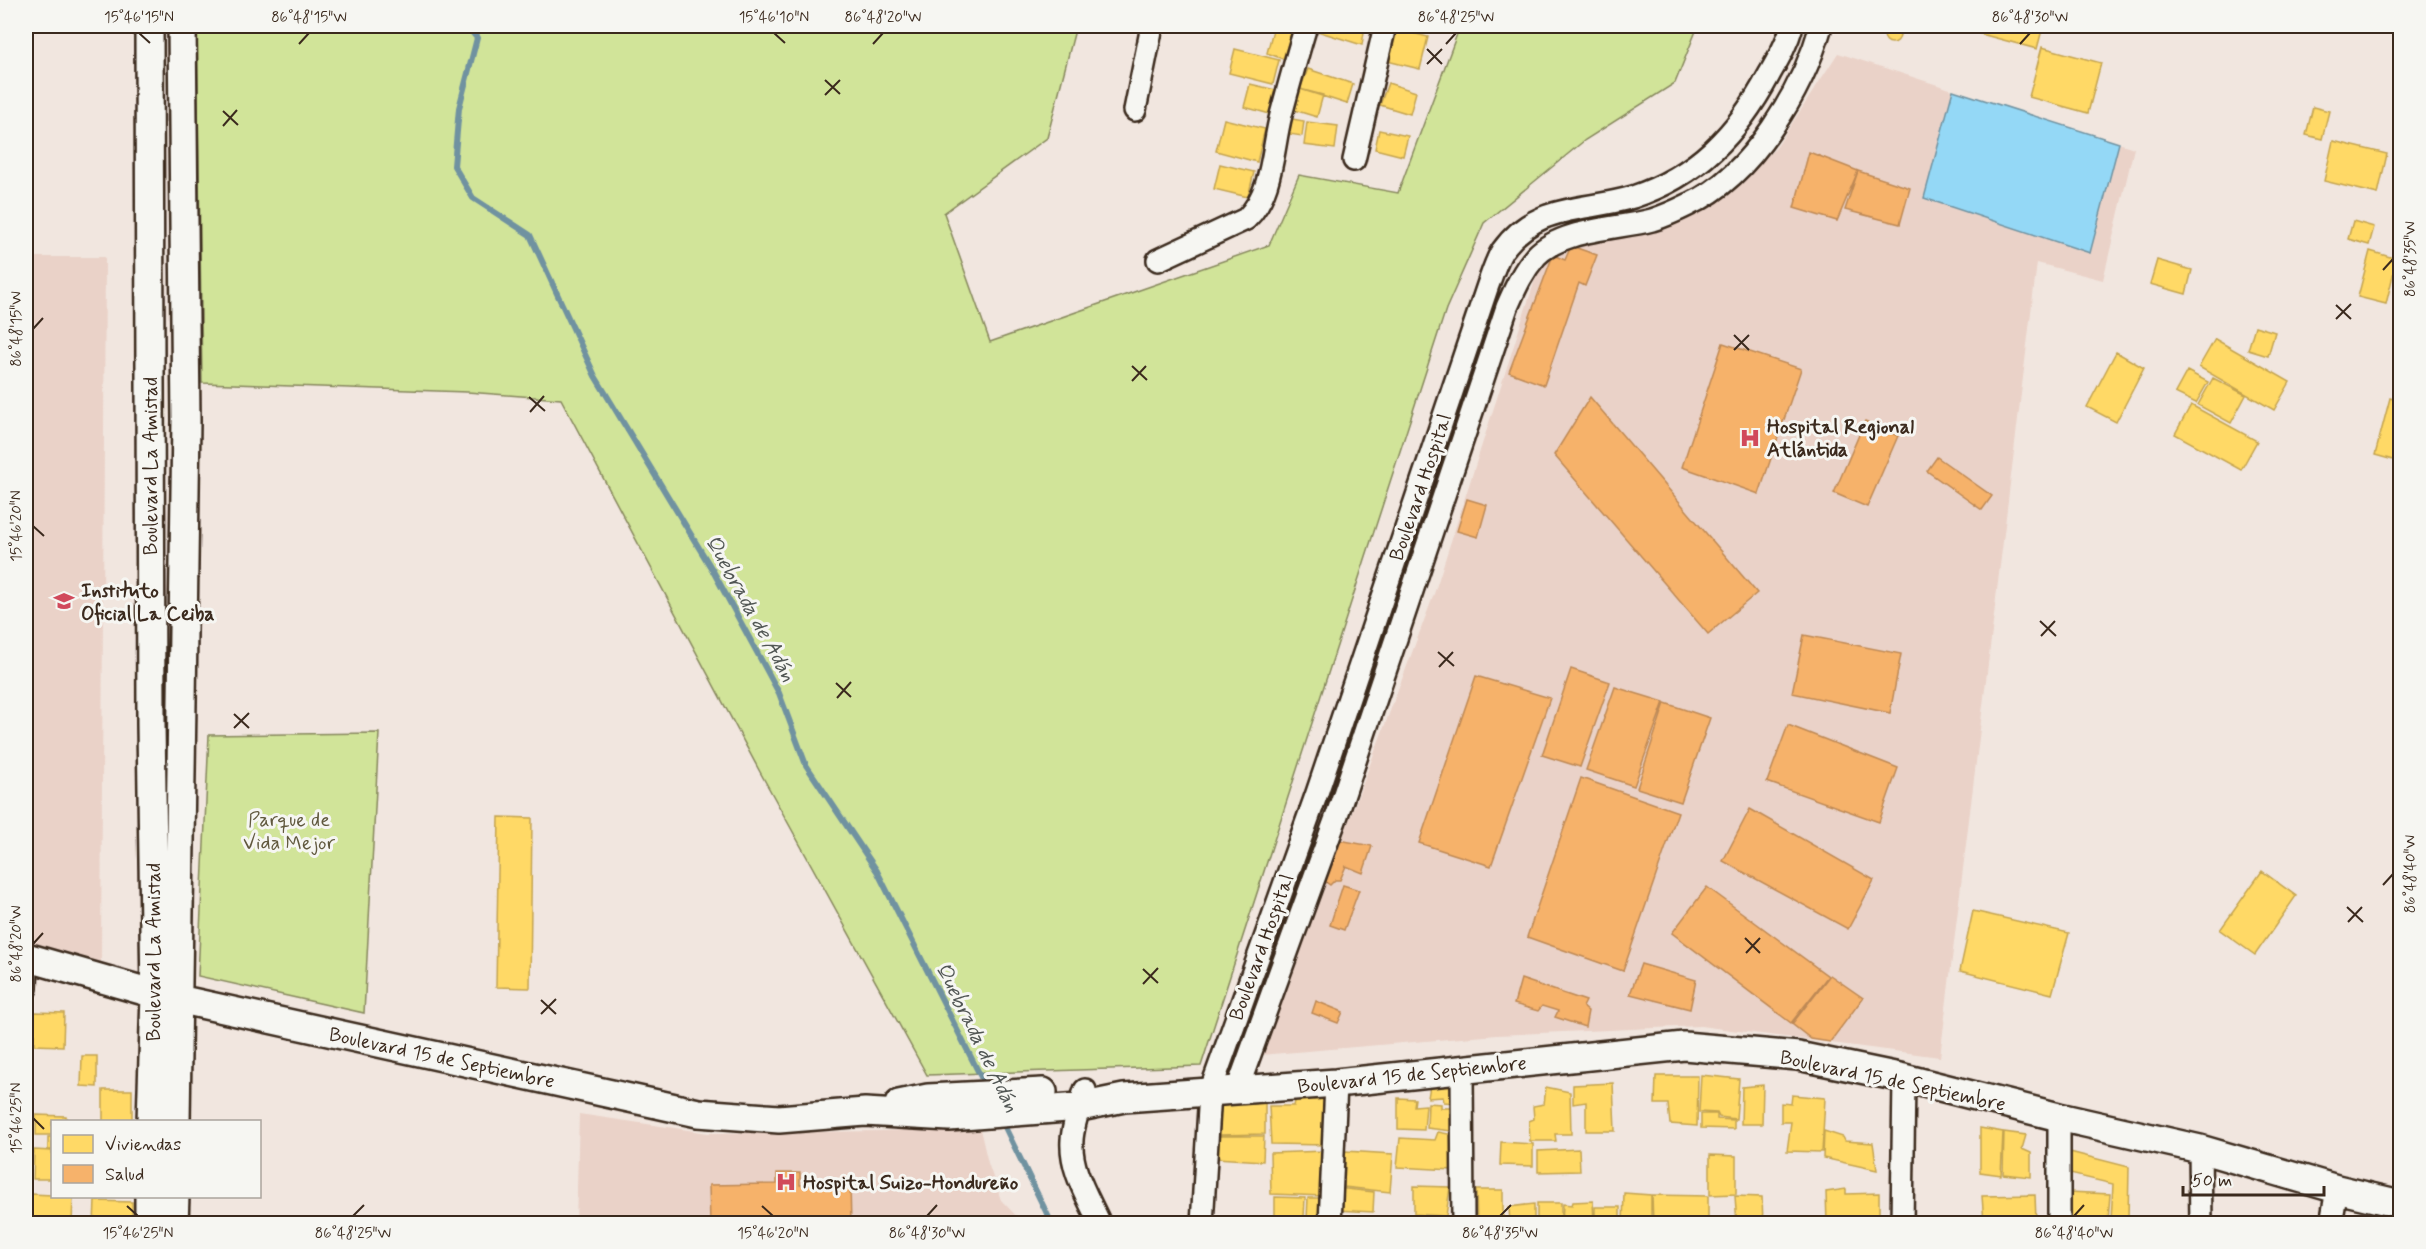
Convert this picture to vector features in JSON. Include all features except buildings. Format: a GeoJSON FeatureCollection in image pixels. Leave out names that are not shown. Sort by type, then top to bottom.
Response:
{"type":"FeatureCollection","features":[{"type":"Feature","properties":{"kind":"street","name":"Boulevard La Amistad"},"geometry":{"type":"LineString","coordinates":[[149,26],[148,158],[167,997],[176,1120]]}},
{"type":"Feature","properties":{"kind":"street","name":"Boulevard La Amistad"},"geometry":{"type":"LineString","coordinates":[[151,1120],[167,997],[186,422],[182,26]]}},
{"type":"Feature","properties":{"kind":"street"},"geometry":{"type":"LineString","coordinates":[[1135,110],[1152,26]]}},
{"type":"Feature","properties":{"kind":"street"},"geometry":{"type":"LineString","coordinates":[[1158,260],[1246,219],[1255,210],[1264,192],[1281,116],[1306,26]]}},
{"type":"Feature","properties":{"kind":"street"},"geometry":{"type":"LineString","coordinates":[[1354,160],[1385,26]]}},
{"type":"Feature","properties":{"kind":"street","name":"Boulevard Hospital"},"geometry":{"type":"LineString","coordinates":[[1202,1224],[1210,1092],[1317,793],[1488,285],[1501,253],[1518,232],[1541,217],[1633,197],[1672,181],[1706,159],[1737,127],[1755,103],[1787,42],[1792,26]]}},
{"type":"Feature","properties":{"kind":"street","name":"Boulevard Hospital"},"geometry":{"type":"LineString","coordinates":[[1237,1090],[1336,816],[1503,319],[1521,275],[1538,255],[1561,239],[1653,219],[1692,203],[1726,182],[1757,149],[1774,126],[1814,50],[1821,26]]}},
{"type":"Feature","properties":{"kind":"street","name":"Boulevard 15 de Septiembre"},"geometry":{"type":"LineString","coordinates":[[26,957],[167,997],[698,1113],[779,1119],[865,1112],[928,1098],[1124,1098],[1336,1083],[1684,1046],[1798,1056],[1904,1078],[2058,1117],[2199,1149],[2337,1189],[2400,1204]]}},
{"type":"Feature","properties":{"kind":"street"},"geometry":{"type":"LineString","coordinates":[[26,957],[26,988]]}},
{"type":"Feature","properties":{"kind":"street"},"geometry":{"type":"LineString","coordinates":[[1462,1069],[1463,1224]]}},
{"type":"Feature","properties":{"kind":"street"},"geometry":{"type":"LineString","coordinates":[[1902,1224],[1904,1078]]}},
{"type":"Feature","properties":{"kind":"street"},"geometry":{"type":"LineString","coordinates":[[1330,1224],[1336,1083]]}},
{"type":"Feature","properties":{"kind":"street","name":"Boulevard 15 de Septiembre"},"geometry":{"type":"LineString","coordinates":[[865,1112],[949,1118],[1030,1111],[1082,1098]]}},
{"type":"Feature","properties":{"kind":"street"},"geometry":{"type":"LineString","coordinates":[[1082,1098],[1072,1141],[1073,1158],[1077,1174],[1100,1224]]}},
{"type":"Feature","properties":{"kind":"street"},"geometry":{"type":"LineString","coordinates":[[2058,1117],[2059,1224]]}},
{"type":"Feature","properties":{"kind":"street"},"geometry":{"type":"LineString","coordinates":[[2199,1149],[2201,1224]]}},
{"type":"Feature","properties":{"kind":"street"},"geometry":{"type":"LineString","coordinates":[[2331,1224],[2337,1189]]}},
{"type":"Feature","properties":{"kind":"street"},"geometry":{"type":"LineString","coordinates":[[149,1198],[149,1224]]}},
{"type":"Feature","properties":{"kind":"street"},"geometry":{"type":"LineString","coordinates":[[174,1224],[175,1198]]}},
{"type":"Feature","properties":{"kind":"shaded area","name":"Hospital Regional Atlántida"},"geometry":{"type":"Polygon","coordinates":[[[1838,53],[2134,148],[2103,280],[2037,263],[1940,1057],[1700,1026],[1497,1035],[1261,1055],[1434,594],[1534,283],[1545,257],[1572,244],[1731,188],[1776,148],[1838,53]]]}},
{"type":"Feature","properties":{"kind":"shaded area","name":"Instituto Oficial La Ceiba"},"geometry":{"type":"Polygon","coordinates":[[[26,257],[105,257],[101,965],[26,946],[26,257]]]}},
{"type":"Feature","properties":{"kind":"shaded area","name":"Hospital Suizo-Hondureño"},"geometry":{"type":"Polygon","coordinates":[[[579,1114],[708,1133],[885,1131],[979,1125],[988,1163],[1001,1200],[1023,1223],[576,1224],[579,1114]]]}},
{"type":"Feature","properties":{"kind":"green space"},"geometry":{"type":"Polygon","coordinates":[[[197,26],[1076,26],[1047,138],[944,213],[990,342],[1269,245],[1299,175],[1398,193],[1460,26],[1698,26],[1675,83],[1585,140],[1484,223],[1446,309],[1201,1066],[927,1075],[760,772],[561,399],[467,392],[202,383],[197,26]]]}},
{"type":"Feature","properties":{"kind":"green space","name":"Parque de Vida Mejor"},"geometry":{"type":"Polygon","coordinates":[[[379,733],[364,1013],[198,976],[209,735],[379,733]]]}},
{"type":"Feature","properties":{"kind":"water"},"geometry":{"type":"Polygon","coordinates":[[[1953,90],[2119,143],[2090,253],[1924,198],[1953,90]]]}},
{"type":"Feature","properties":{"kind":"waterway","name":"Quebrada de Adán"},"geometry":{"type":"LineString","coordinates":[[467,26],[477,38],[459,108],[454,166],[473,198],[530,235],[595,376],[713,571],[779,693],[806,765],[877,871],[986,1087]]}},
{"type":"Feature","properties":{"kind":"waterway","name":"Quebrada de Adán"},"geometry":{"type":"LineString","coordinates":[[1002,1121],[1052,1224]]}},
{"type":"Feature","properties":{"kind":"place","name":"Hospital Regional Atlántida"},"geometry":{"type":"Point","coordinates":[1750,438]}},
{"type":"Feature","properties":{"kind":"place","name":"Instituto Oficial La Ceiba"},"geometry":{"type":"Point","coordinates":[64,601]}},
{"type":"Feature","properties":{"kind":"place","name":"Hospital Suizo-Hondureño"},"geometry":{"type":"Point","coordinates":[786,1182]}}]}
